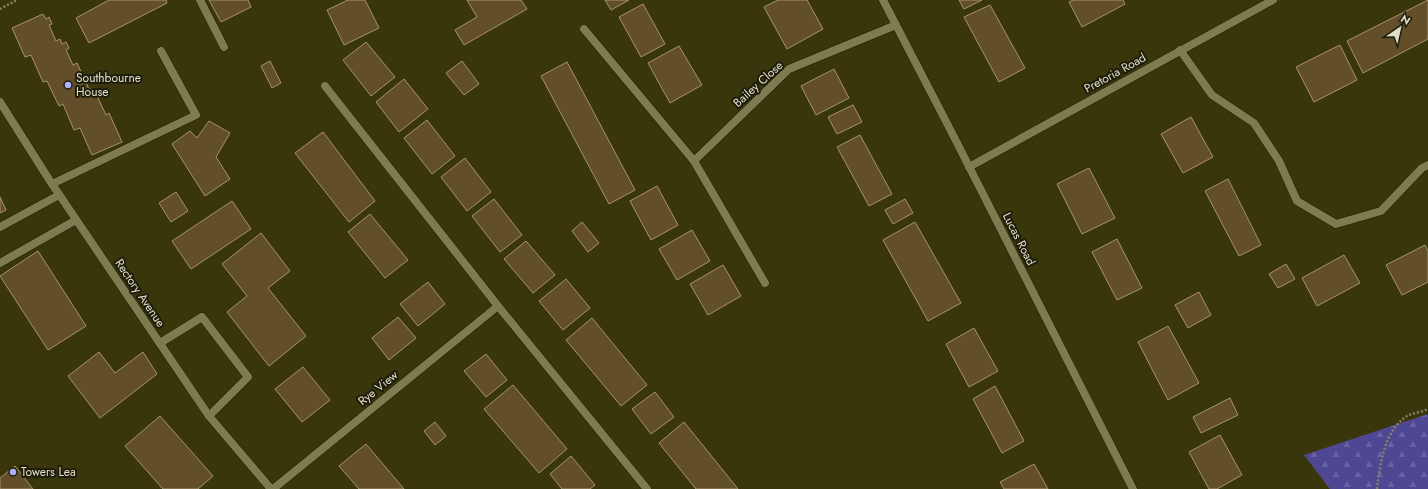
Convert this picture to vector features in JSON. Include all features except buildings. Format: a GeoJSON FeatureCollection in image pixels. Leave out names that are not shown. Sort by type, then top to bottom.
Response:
{"type":"FeatureCollection","features":[{"type":"Feature","properties":{"kind":"street"},"geometry":{"type":"LineString","coordinates":[[200,0],[224,47]]}},
{"type":"Feature","properties":{"kind":"street","name":"Lucas Road"},"geometry":{"type":"LineString","coordinates":[[883,0],[970,167],[1133,489]]}},
{"type":"Feature","properties":{"kind":"street","name":"Pretoria Road"},"geometry":{"type":"LineString","coordinates":[[970,167],[1273,0]]}},
{"type":"Feature","properties":{"kind":"street","name":"Bailey Close"},"geometry":{"type":"LineString","coordinates":[[694,161],[789,70],[896,25]]}},
{"type":"Feature","properties":{"kind":"street"},"geometry":{"type":"LineString","coordinates":[[584,29],[694,161],[765,282]]}},
{"type":"Feature","properties":{"kind":"street"},"geometry":{"type":"LineString","coordinates":[[1180,50],[1212,95],[1254,123],[1279,161],[1297,201],[1336,224],[1381,211],[1422,168],[1428,165]]}},
{"type":"Feature","properties":{"kind":"street"},"geometry":{"type":"LineString","coordinates":[[52,184],[196,115],[161,51]]}},
{"type":"Feature","properties":{"kind":"street"},"geometry":{"type":"LineString","coordinates":[[325,86],[498,306],[647,489]]}},
{"type":"Feature","properties":{"kind":"street","name":"Rectory Avenue"},"geometry":{"type":"LineString","coordinates":[[0,102],[59,195],[209,416],[272,489]]}},
{"type":"Feature","properties":{"kind":"street"},"geometry":{"type":"LineString","coordinates":[[0,226],[59,195]]}},
{"type":"Feature","properties":{"kind":"street"},"geometry":{"type":"LineString","coordinates":[[0,263],[76,220]]}},
{"type":"Feature","properties":{"kind":"street","name":"Rye View"},"geometry":{"type":"LineString","coordinates":[[272,489],[498,306]]}},
{"type":"Feature","properties":{"kind":"street"},"geometry":{"type":"LineString","coordinates":[[160,343],[202,317],[248,378],[209,416]]}},
{"type":"Feature","properties":{"kind":"path"},"geometry":{"type":"LineString","coordinates":[[0,9],[17,0]]}},
{"type":"Feature","properties":{"kind":"path"},"geometry":{"type":"LineString","coordinates":[[1377,489],[1381,463],[1391,434],[1407,416],[1428,409]]}},
{"type":"Feature","properties":{"kind":"green space"},"geometry":{"type":"Polygon","coordinates":[[[1428,414],[1428,489],[1330,489],[1304,455],[1428,414]]]}},
{"type":"Feature","properties":{"kind":"place","name":"Southbourne House"},"geometry":{"type":"Point","coordinates":[68,85]}},
{"type":"Feature","properties":{"kind":"place","name":"Towers Lea"},"geometry":{"type":"Point","coordinates":[13,472]}}]}
